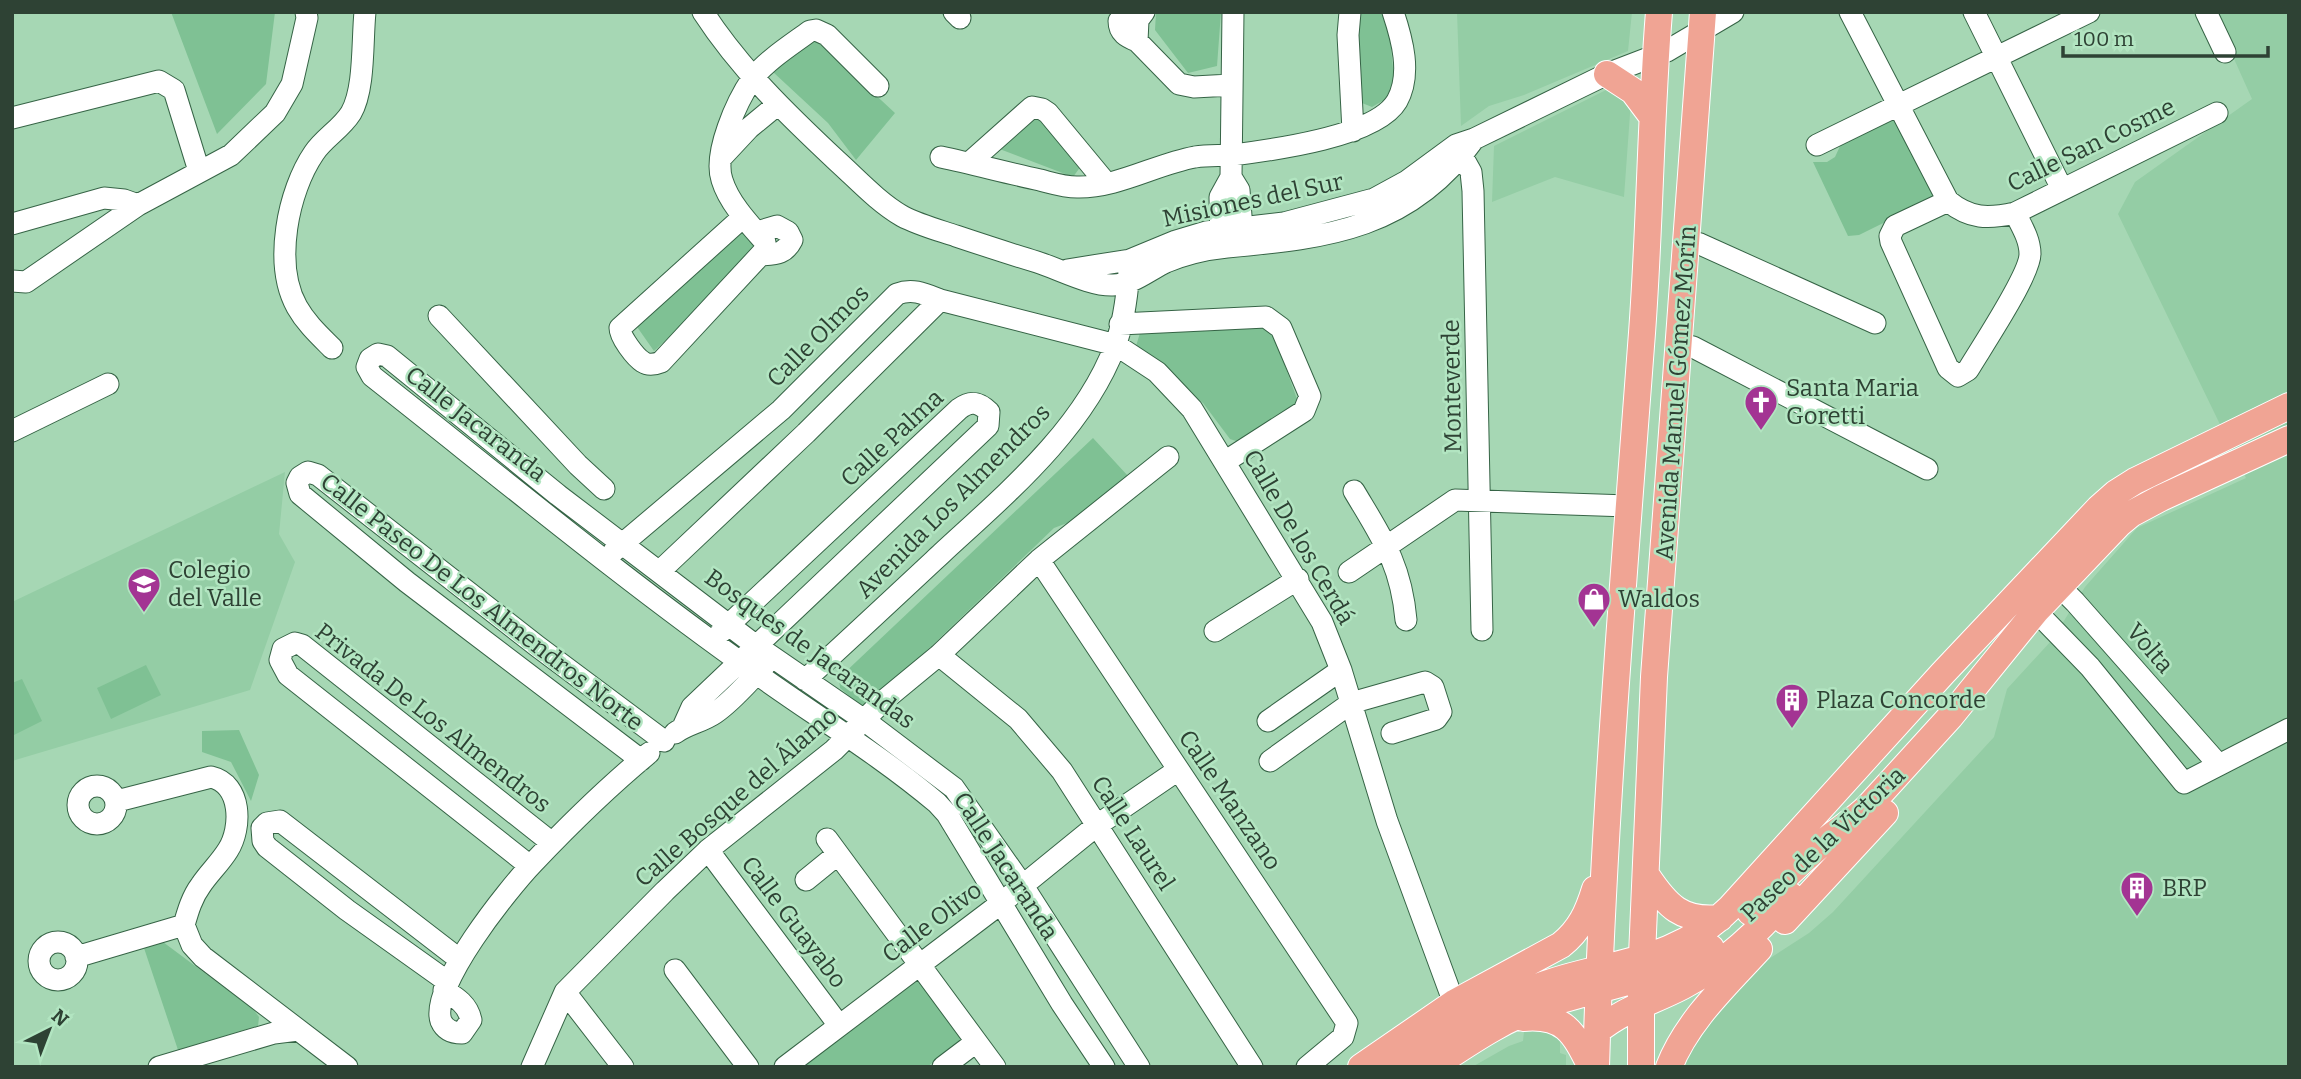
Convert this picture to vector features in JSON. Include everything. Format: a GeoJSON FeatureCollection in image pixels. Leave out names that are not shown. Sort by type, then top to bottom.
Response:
{"type":"FeatureCollection","features":[{"type":"Feature","properties":{"kind":"main road","name":"Avenida Manuel Gómez Morín"},"geometry":{"type":"LineString","coordinates":[[1594,1067],[1630,464],[1641,344],[1651,115],[1659,12]]}},
{"type":"Feature","properties":{"kind":"main road","name":"Avenida Manuel Gómez Morín"},"geometry":{"type":"LineString","coordinates":[[1641,1067],[1641,981],[1650,753],[1668,468],[1688,241],[1703,21]]}},
{"type":"Feature","properties":{"kind":"main road"},"geometry":{"type":"LineString","coordinates":[[1607,74],[1633,90],[1651,115]]}},
{"type":"Feature","properties":{"kind":"main road"},"geometry":{"type":"LineString","coordinates":[[1597,1031],[1612,1019],[1641,981],[1689,940],[1720,918],[1978,638],[2027,602],[2116,493],[2170,462],[2289,406]]}},
{"type":"Feature","properties":{"kind":"main road"},"geometry":{"type":"LineString","coordinates":[[2050,577],[2131,514],[2289,439]]}},
{"type":"Feature","properties":{"kind":"main road"},"geometry":{"type":"LineString","coordinates":[[1630,464],[1651,475],[1668,468]]}},
{"type":"Feature","properties":{"kind":"main road"},"geometry":{"type":"LineString","coordinates":[[1628,506],[1646,511],[1665,531]]}},
{"type":"Feature","properties":{"kind":"main road","name":"Paseo de la Victoria"},"geometry":{"type":"LineString","coordinates":[[1831,836],[1854,821],[1950,717],[2027,602]]}},
{"type":"Feature","properties":{"kind":"main road"},"geometry":{"type":"LineString","coordinates":[[1389,1067],[1436,1029],[1515,982],[1598,969],[1641,981],[1682,987],[1741,947],[1811,868],[1850,804],[1956,685],[1964,674],[1978,638]]}},
{"type":"Feature","properties":{"kind":"main road"},"geometry":{"type":"LineString","coordinates":[[1669,1067],[1681,1042],[1710,1004],[1894,804],[1931,753],[1950,717]]}},
{"type":"Feature","properties":{"kind":"main road"},"geometry":{"type":"LineString","coordinates":[[1361,1067],[1454,1003],[1561,945],[1574,934],[1588,911],[1605,850]]}},
{"type":"Feature","properties":{"kind":"main road"},"geometry":{"type":"LineString","coordinates":[[1647,876],[1662,898],[1673,908],[1703,920],[1720,918]]}},
{"type":"Feature","properties":{"kind":"main road"},"geometry":{"type":"LineString","coordinates":[[1432,1067],[1507,1020],[1537,1008],[1598,969],[1644,904]]}},
{"type":"Feature","properties":{"kind":"main road"},"geometry":{"type":"LineString","coordinates":[[1507,1020],[1538,1017],[1560,1023],[1577,1040],[1594,1067]]}},
{"type":"Feature","properties":{"kind":"street"},"geometry":{"type":"LineString","coordinates":[[12,281],[26,282],[138,205],[231,155],[275,113],[292,84],[307,18],[306,12]]}},
{"type":"Feature","properties":{"kind":"street"},"geometry":{"type":"LineString","coordinates":[[332,348],[309,326],[296,306],[288,286],[285,256],[287,228],[290,206],[316,149],[352,112],[359,92],[365,12]]}},
{"type":"Feature","properties":{"kind":"street"},"geometry":{"type":"LineString","coordinates":[[703,12],[777,105],[873,194],[904,217],[923,226],[1100,284],[1117,285],[1128,282]]}},
{"type":"Feature","properties":{"kind":"street"},"geometry":{"type":"LineString","coordinates":[[1232,238],[1220,197],[1231,177],[1233,12]]}},
{"type":"Feature","properties":{"kind":"street"},"geometry":{"type":"LineString","coordinates":[[1350,12],[1348,36],[1353,131]]}},
{"type":"Feature","properties":{"kind":"street"},"geometry":{"type":"LineString","coordinates":[[941,157],[1075,187],[1106,183],[1178,160],[1231,155],[1353,131],[1380,117],[1396,102],[1405,57],[1394,12]]}},
{"type":"Feature","properties":{"kind":"street"},"geometry":{"type":"LineString","coordinates":[[1464,146],[1607,74],[1684,42],[1703,21],[1733,12]]}},
{"type":"Feature","properties":{"kind":"street"},"geometry":{"type":"LineString","coordinates":[[1850,12],[1948,201],[1895,226],[1890,236],[1948,368],[1958,376],[1968,370],[2026,271],[2030,252],[2015,212]]}},
{"type":"Feature","properties":{"kind":"street"},"geometry":{"type":"LineString","coordinates":[[1974,12],[2062,189]]}},
{"type":"Feature","properties":{"kind":"street"},"geometry":{"type":"LineString","coordinates":[[1818,145],[2090,12]]}},
{"type":"Feature","properties":{"kind":"street"},"geometry":{"type":"LineString","coordinates":[[2206,12],[2225,52]]}},
{"type":"Feature","properties":{"kind":"street"},"geometry":{"type":"LineString","coordinates":[[1143,13],[1138,20],[1137,41],[1179,84],[1194,88],[1231,85]]}},
{"type":"Feature","properties":{"kind":"street"},"geometry":{"type":"LineString","coordinates":[[741,120],[753,78],[810,31],[816,30],[827,35],[878,86]]}},
{"type":"Feature","properties":{"kind":"street"},"geometry":{"type":"LineString","coordinates":[[12,118],[159,81],[174,90],[199,171]]}},
{"type":"Feature","properties":{"kind":"street"},"geometry":{"type":"LineString","coordinates":[[750,225],[623,323],[620,328],[621,337],[644,363],[661,362],[762,255],[766,245],[721,179],[721,158],[723,140],[741,120],[777,105]]}},
{"type":"Feature","properties":{"kind":"street"},"geometry":{"type":"LineString","coordinates":[[969,163],[1032,107],[1037,107],[1048,113],[1106,183]]}},
{"type":"Feature","properties":{"kind":"street","name":"Calle San Cosme"},"geometry":{"type":"LineString","coordinates":[[1948,201],[1959,210],[1982,218],[2015,212],[2217,113]]}},
{"type":"Feature","properties":{"kind":"street","name":"Misiones del Sur"},"geometry":{"type":"LineString","coordinates":[[1065,271],[1130,260],[1176,241],[1232,238],[1306,239],[1377,220],[1404,206],[1450,171],[1464,146]]}},
{"type":"Feature","properties":{"kind":"street","name":"Monteverde"},"geometry":{"type":"LineString","coordinates":[[1464,146],[1473,191],[1482,630]]}},
{"type":"Feature","properties":{"kind":"street"},"geometry":{"type":"LineString","coordinates":[[12,224],[104,198],[138,205]]}},
{"type":"Feature","properties":{"kind":"street","name":"Misiones del Sur"},"geometry":{"type":"LineString","coordinates":[[1128,282],[1168,261],[1232,238]]}},
{"type":"Feature","properties":{"kind":"street"},"geometry":{"type":"LineString","coordinates":[[1688,241],[1875,323]]}},
{"type":"Feature","properties":{"kind":"street","name":"Avenida Los Almendros"},"geometry":{"type":"LineString","coordinates":[[805,680],[980,518],[1049,449],[1093,391],[1118,334],[1130,260]]}},
{"type":"Feature","properties":{"kind":"street","name":"Calle Olmos"},"geometry":{"type":"LineString","coordinates":[[605,559],[781,410],[897,295],[905,291],[917,291],[940,300]]}},
{"type":"Feature","properties":{"kind":"street"},"geometry":{"type":"LineString","coordinates":[[660,571],[806,433],[940,300]]}},
{"type":"Feature","properties":{"kind":"street","name":"Calle De los Cerdá"},"geometry":{"type":"LineString","coordinates":[[940,300],[1118,334],[1192,409],[1322,622],[1341,670],[1387,821],[1454,1003]]}},
{"type":"Feature","properties":{"kind":"street","name":"Calle Jacaranda"},"geometry":{"type":"LineString","coordinates":[[439,316],[591,477],[566,500],[562,524]]}},
{"type":"Feature","properties":{"kind":"street"},"geometry":{"type":"LineString","coordinates":[[1118,334],[1266,317],[1281,328],[1310,401],[1304,411],[1226,461]]}},
{"type":"Feature","properties":{"kind":"street"},"geometry":{"type":"LineString","coordinates":[[1679,344],[1693,347],[1927,469]]}},
{"type":"Feature","properties":{"kind":"street","name":"Bosques de Jacarandas"},"geometry":{"type":"LineString","coordinates":[[370,359],[378,354],[387,356],[566,500],[729,625],[864,720],[954,788],[1023,886],[1139,1067]]}},
{"type":"Feature","properties":{"kind":"street","name":"Calle Jacaranda"},"geometry":{"type":"LineString","coordinates":[[370,359],[368,367],[372,376],[472,455],[748,667],[849,735],[937,803],[947,814],[1000,904],[1104,1067]]}},
{"type":"Feature","properties":{"kind":"street"},"geometry":{"type":"LineString","coordinates":[[12,431],[108,384]]}},
{"type":"Feature","properties":{"kind":"street","name":"Calle Palma"},"geometry":{"type":"LineString","coordinates":[[347,911],[446,986],[459,959],[530,866],[664,741],[683,727],[695,725],[718,711],[748,667],[874,533],[988,426],[990,416],[982,406],[971,402],[959,409],[712,640]]}},
{"type":"Feature","properties":{"kind":"street"},"geometry":{"type":"LineString","coordinates":[[781,410],[806,433]]}},
{"type":"Feature","properties":{"kind":"street"},"geometry":{"type":"LineString","coordinates":[[472,455],[486,437]]}},
{"type":"Feature","properties":{"kind":"street","name":"Calle Bosque del Álamo"},"geometry":{"type":"LineString","coordinates":[[532,1067],[565,992],[708,850],[834,750],[1039,560],[1168,457]]}},
{"type":"Feature","properties":{"kind":"street","name":"Calle Paseo De Los Almendros Norte"},"geometry":{"type":"LineString","coordinates":[[641,760],[519,670],[300,494],[297,483],[300,477],[308,472],[318,475],[664,741]]}},
{"type":"Feature","properties":{"kind":"street"},"geometry":{"type":"LineString","coordinates":[[1354,491],[1387,546],[1400,578],[1406,620]]}},
{"type":"Feature","properties":{"kind":"street"},"geometry":{"type":"LineString","coordinates":[[1349,572],[1455,500],[1628,506]]}},
{"type":"Feature","properties":{"kind":"street"},"geometry":{"type":"LineString","coordinates":[[853,510],[874,533]]}},
{"type":"Feature","properties":{"kind":"street"},"geometry":{"type":"LineString","coordinates":[[407,582],[425,559]]}},
{"type":"Feature","properties":{"kind":"street","name":"Calle Manzano"},"geometry":{"type":"LineString","coordinates":[[1039,560],[1347,1023],[1343,1037],[1312,1066]]}},
{"type":"Feature","properties":{"kind":"street","name":"Volta"},"geometry":{"type":"LineString","coordinates":[[2050,577],[2218,764]]}},
{"type":"Feature","properties":{"kind":"street"},"geometry":{"type":"LineString","coordinates":[[1215,631],[1298,579]]}},
{"type":"Feature","properties":{"kind":"street"},"geometry":{"type":"LineString","coordinates":[[2027,602],[2090,667],[2184,783],[2289,729]]}},
{"type":"Feature","properties":{"kind":"street","name":"Privada De Los Almendros"},"geometry":{"type":"LineString","coordinates":[[530,866],[288,675],[280,660],[283,649],[295,643],[302,645],[552,843]]}},
{"type":"Feature","properties":{"kind":"street"},"geometry":{"type":"LineString","coordinates":[[519,670],[537,646]]}},
{"type":"Feature","properties":{"kind":"street","name":"Calle Laurel"},"geometry":{"type":"LineString","coordinates":[[939,655],[1012,713],[1034,735],[1062,771],[1252,1067]]}},
{"type":"Feature","properties":{"kind":"street"},"geometry":{"type":"LineString","coordinates":[[1268,721],[1341,670]]}},
{"type":"Feature","properties":{"kind":"street"},"geometry":{"type":"LineString","coordinates":[[1270,761],[1351,703],[1425,682],[1433,687],[1441,712],[1436,719],[1392,733]]}},
{"type":"Feature","properties":{"kind":"street"},"geometry":{"type":"LineString","coordinates":[[399,761],[417,738]]}},
{"type":"Feature","properties":{"kind":"street","name":"Calle Olivo"},"geometry":{"type":"LineString","coordinates":[[785,1067],[838,1024],[1000,904],[1096,826],[1178,770]]}},
{"type":"Feature","properties":{"kind":"street"},"geometry":{"type":"LineString","coordinates":[[117,801],[211,777],[219,779],[233,793],[237,804],[234,837],[230,848],[201,884],[189,906],[184,925],[192,945],[203,957],[347,1067]]}},
{"type":"Feature","properties":{"kind":"street"},"geometry":{"type":"LineString","coordinates":[[363,886],[347,911],[267,847],[263,841],[262,828],[267,823],[280,821],[459,959]]}},
{"type":"Feature","properties":{"kind":"street"},"geometry":{"type":"LineString","coordinates":[[806,880],[832,847],[995,1067]]}},
{"type":"Feature","properties":{"kind":"street","name":"Calle Guayabo"},"geometry":{"type":"LineString","coordinates":[[708,850],[838,1024]]}},
{"type":"Feature","properties":{"kind":"street"},"geometry":{"type":"LineString","coordinates":[[76,957],[184,925]]}},
{"type":"Feature","properties":{"kind":"street"},"geometry":{"type":"LineString","coordinates":[[675,970],[748,1067]]}},
{"type":"Feature","properties":{"kind":"street"},"geometry":{"type":"LineString","coordinates":[[1062,1003],[1088,987]]}},
{"type":"Feature","properties":{"kind":"street"},"geometry":{"type":"LineString","coordinates":[[565,992],[623,1067]]}},
{"type":"Feature","properties":{"kind":"street"},"geometry":{"type":"LineString","coordinates":[[159,1067],[274,1033],[298,1030]]}},
{"type":"Feature","properties":{"kind":"street"},"geometry":{"type":"LineString","coordinates":[[943,1067],[976,1042]]}},
{"type":"Feature","properties":{"kind":"shaded area"},"geometry":{"type":"Polygon","coordinates":[[[171,12],[275,12],[266,84],[217,134],[171,12]]]}},
{"type":"Feature","properties":{"kind":"shaded area"},"geometry":{"type":"Polygon","coordinates":[[[1156,12],[1221,12],[1217,66],[1188,73],[1155,30],[1156,12]]]}},
{"type":"Feature","properties":{"kind":"shaded area"},"geometry":{"type":"Polygon","coordinates":[[[1356,12],[1385,12],[1388,18],[1394,78],[1386,99],[1372,107],[1362,103],[1356,12]]]}},
{"type":"Feature","properties":{"kind":"shaded area"},"geometry":{"type":"Polygon","coordinates":[[[1457,12],[1632,12],[1628,51],[1524,95],[1489,106],[1461,126],[1457,12]]]}},
{"type":"Feature","properties":{"kind":"shaded area"},"geometry":{"type":"Polygon","coordinates":[[[2213,12],[2289,12],[2289,1067],[1681,1067],[1687,1046],[1738,979],[1809,933],[1833,912],[1994,737],[2007,689],[2052,640],[2085,587],[2137,528],[2246,478],[2118,214],[2135,182],[2252,99],[2213,12]]]}},
{"type":"Feature","properties":{"kind":"shaded area"},"geometry":{"type":"Polygon","coordinates":[[[813,37],[895,113],[856,160],[828,123],[773,72],[813,37]]]}},
{"type":"Feature","properties":{"kind":"shaded area"},"geometry":{"type":"Polygon","coordinates":[[[1610,88],[1631,100],[1624,197],[1555,177],[1492,202],[1494,146],[1610,88]]]}},
{"type":"Feature","properties":{"kind":"shaded area"},"geometry":{"type":"Polygon","coordinates":[[[1039,113],[1081,166],[1073,177],[997,148],[1039,113]]]}},
{"type":"Feature","properties":{"kind":"shaded area"},"geometry":{"type":"Polygon","coordinates":[[[1894,116],[1936,197],[1859,235],[1848,236],[1813,162],[1827,162],[1835,157],[1841,144],[1894,116]]]}},
{"type":"Feature","properties":{"kind":"shaded area"},"geometry":{"type":"Polygon","coordinates":[[[743,225],[765,246],[654,351],[635,324],[743,225]]]}},
{"type":"Feature","properties":{"kind":"shaded area"},"geometry":{"type":"Polygon","coordinates":[[[1270,324],[1297,399],[1293,409],[1239,442],[1230,439],[1203,403],[1136,346],[1140,333],[1270,324]]]}},
{"type":"Feature","properties":{"kind":"shaded area"},"geometry":{"type":"Polygon","coordinates":[[[1093,438],[1128,476],[1088,515],[1054,528],[868,707],[861,706],[840,688],[839,678],[1093,438]]]}},
{"type":"Feature","properties":{"kind":"shaded area","name":"Colegio del Valle"},"geometry":{"type":"Polygon","coordinates":[[[285,472],[279,534],[295,562],[250,690],[12,761],[12,602],[285,472]]]}},
{"type":"Feature","properties":{"kind":"shaded area"},"geometry":{"type":"Polygon","coordinates":[[[146,665],[161,695],[111,719],[97,688],[146,665]]]}},
{"type":"Feature","properties":{"kind":"shaded area"},"geometry":{"type":"Polygon","coordinates":[[[22,679],[42,721],[12,736],[12,683],[22,679]]]}},
{"type":"Feature","properties":{"kind":"shaded area"},"geometry":{"type":"Polygon","coordinates":[[[239,730],[259,775],[251,801],[231,762],[202,752],[202,731],[239,730]]]}},
{"type":"Feature","properties":{"kind":"shaded area"},"geometry":{"type":"Polygon","coordinates":[[[163,942],[253,1009],[259,1017],[258,1026],[178,1050],[143,945],[163,942]]]}},
{"type":"Feature","properties":{"kind":"shaded area"},"geometry":{"type":"Polygon","coordinates":[[[920,979],[965,1037],[927,1067],[803,1067],[920,979]]]}},
{"type":"Feature","properties":{"kind":"shaded area"},"geometry":{"type":"Polygon","coordinates":[[[1547,1030],[1560,1039],[1560,1053],[1566,1055],[1566,1067],[1472,1067],[1523,1041],[1524,1031],[1547,1030]]]}},
{"type":"Feature","properties":{"kind":"place","name":"Santa Maria Goretti"},"geometry":{"type":"Point","coordinates":[1761,432]}},
{"type":"Feature","properties":{"kind":"place","name":"Colegio del Valle"},"geometry":{"type":"Point","coordinates":[144,614]}},
{"type":"Feature","properties":{"kind":"place","name":"Waldos"},"geometry":{"type":"Point","coordinates":[1594,629]}},
{"type":"Feature","properties":{"kind":"place","name":"Plaza Concorde"},"geometry":{"type":"Point","coordinates":[1792,730]}},
{"type":"Feature","properties":{"kind":"place","name":"BRP"},"geometry":{"type":"Point","coordinates":[2137,918]}}]}
